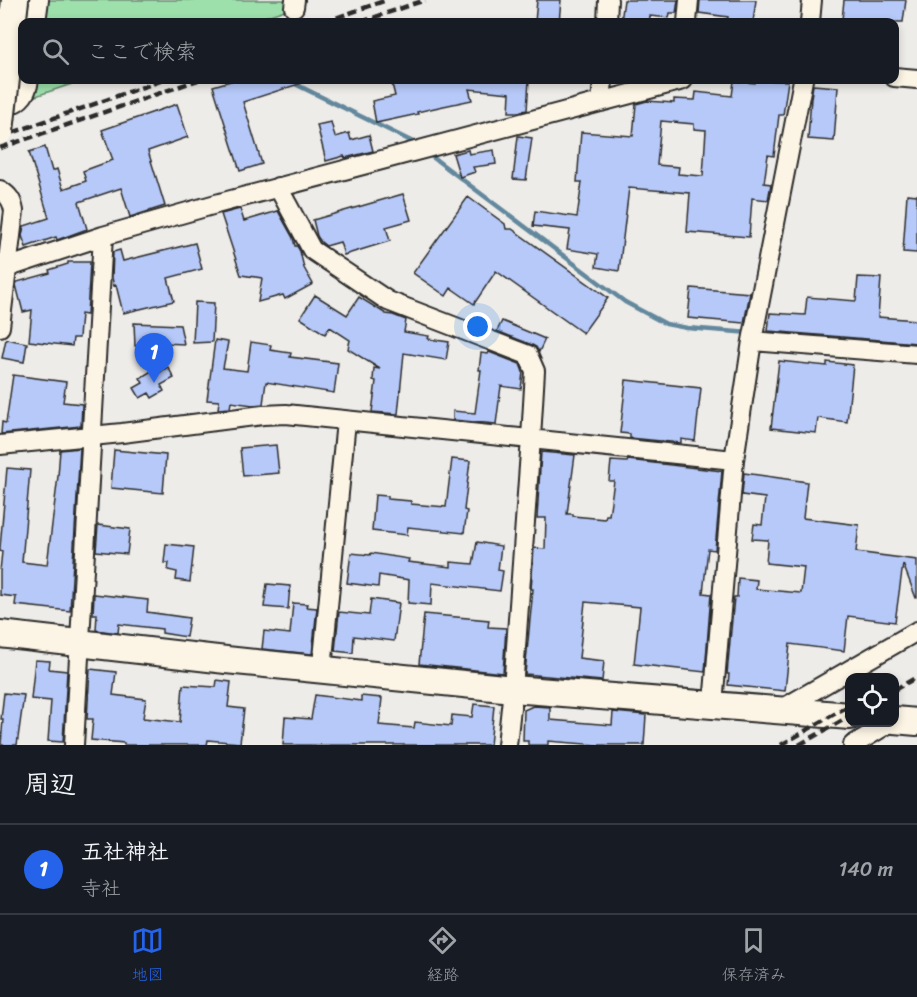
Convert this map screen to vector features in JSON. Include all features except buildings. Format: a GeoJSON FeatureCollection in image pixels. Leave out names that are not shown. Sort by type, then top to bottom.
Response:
{"type":"FeatureCollection","features":[{"type":"Feature","properties":{"kind":"street"},"geometry":{"type":"LineString","coordinates":[[0,131],[15,0]]}},
{"type":"Feature","properties":{"kind":"street"},"geometry":{"type":"LineString","coordinates":[[37,18],[39,0]]}},
{"type":"Feature","properties":{"kind":"street"},"geometry":{"type":"LineString","coordinates":[[607,18],[608,0]]}},
{"type":"Feature","properties":{"kind":"street"},"geometry":{"type":"LineString","coordinates":[[687,18],[689,0]]}},
{"type":"Feature","properties":{"kind":"street"},"geometry":{"type":"LineString","coordinates":[[810,18],[812,0]]}},
{"type":"Feature","properties":{"kind":"street"},"geometry":{"type":"LineString","coordinates":[[899,77],[917,79]]}},
{"type":"Feature","properties":{"kind":"street"},"geometry":{"type":"LineString","coordinates":[[0,105],[15,103],[23,97],[28,84]]}},
{"type":"Feature","properties":{"kind":"street"},"geometry":{"type":"LineString","coordinates":[[602,102],[603,84]]}},
{"type":"Feature","properties":{"kind":"street"},"geometry":{"type":"LineString","coordinates":[[3,269],[103,236],[278,187],[668,84]]}},
{"type":"Feature","properties":{"kind":"street"},"geometry":{"type":"LineString","coordinates":[[713,704],[734,460],[754,334],[802,84]]}},
{"type":"Feature","properties":{"kind":"street"},"geometry":{"type":"LineString","coordinates":[[278,187],[312,250],[388,301],[528,355],[535,371],[507,745]]}},
{"type":"Feature","properties":{"kind":"street"},"geometry":{"type":"LineString","coordinates":[[0,190],[8,195],[14,211],[3,269],[0,327]]}},
{"type":"Feature","properties":{"kind":"street"},"geometry":{"type":"LineString","coordinates":[[74,745],[103,236]]}},
{"type":"Feature","properties":{"kind":"street"},"geometry":{"type":"LineString","coordinates":[[754,334],[917,354]]}},
{"type":"Feature","properties":{"kind":"street"},"geometry":{"type":"LineString","coordinates":[[0,445],[286,414],[734,460]]}},
{"type":"Feature","properties":{"kind":"street"},"geometry":{"type":"LineString","coordinates":[[322,669],[346,421]]}},
{"type":"Feature","properties":{"kind":"street"},"geometry":{"type":"LineString","coordinates":[[780,710],[917,631]]}},
{"type":"Feature","properties":{"kind":"street"},"geometry":{"type":"LineString","coordinates":[[0,634],[215,659],[513,688],[845,716]]}},
{"type":"Feature","properties":{"kind":"street"},"geometry":{"type":"LineString","coordinates":[[854,745],[902,719]]}},
{"type":"Feature","properties":{"kind":"green space"},"geometry":{"type":"Polygon","coordinates":[[[45,0],[286,0],[285,10],[261,18],[43,18],[45,0]]]}},
{"type":"Feature","properties":{"kind":"green space"},"geometry":{"type":"Polygon","coordinates":[[[35,84],[72,84],[33,97],[35,84]]]}},
{"type":"Feature","properties":{"kind":"waterway"},"geometry":{"type":"LineString","coordinates":[[295,84],[416,144]]}},
{"type":"Feature","properties":{"kind":"waterway"},"geometry":{"type":"LineString","coordinates":[[427,153],[625,302],[666,324],[750,333]]}},
{"type":"Feature","properties":{"kind":"railway"},"geometry":{"type":"LineString","coordinates":[[335,18],[387,0]]}},
{"type":"Feature","properties":{"kind":"railway"},"geometry":{"type":"LineString","coordinates":[[373,18],[425,0]]}},
{"type":"Feature","properties":{"kind":"railway"},"geometry":{"type":"LineString","coordinates":[[0,137],[152,84]]}},
{"type":"Feature","properties":{"kind":"railway"},"geometry":{"type":"LineString","coordinates":[[0,148],[186,84]]}},
{"type":"Feature","properties":{"kind":"railway"},"geometry":{"type":"LineString","coordinates":[[899,687],[917,677]]}},
{"type":"Feature","properties":{"kind":"railway"},"geometry":{"type":"LineString","coordinates":[[781,745],[845,708]]}},
{"type":"Feature","properties":{"kind":"railway"},"geometry":{"type":"LineString","coordinates":[[799,745],[845,719]]}},
{"type":"Feature","properties":{"kind":"place","name":"五社神社"},"geometry":{"type":"Point","coordinates":[154,383]}}]}
